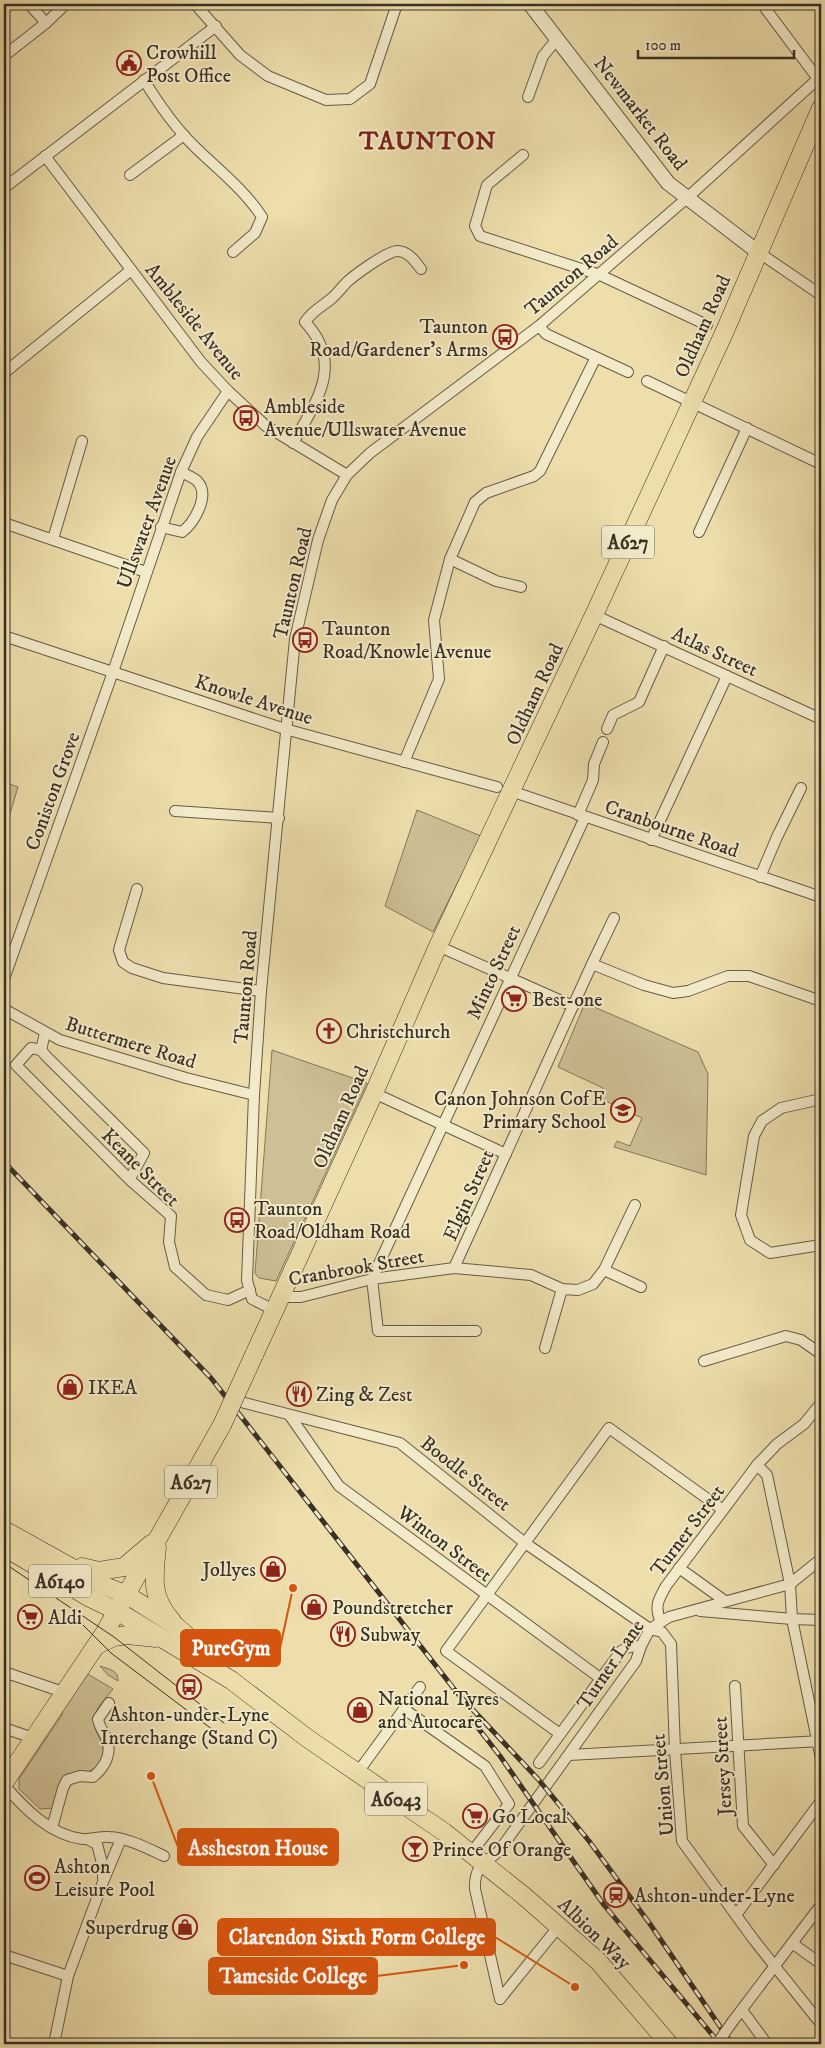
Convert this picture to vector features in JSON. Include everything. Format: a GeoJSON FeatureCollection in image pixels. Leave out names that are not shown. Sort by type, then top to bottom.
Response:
{"type":"FeatureCollection","features":[{"type":"Feature","properties":{"kind":"highway","name":"Oldham Road"},"geometry":{"type":"LineString","coordinates":[[4,1784],[63,1692],[97,1645],[222,1425],[374,1093],[504,789],[594,615],[724,333],[758,252],[819,118]]}},
{"type":"Feature","properties":{"kind":"highway","name":"A627"},"geometry":{"type":"LineString","coordinates":[[4,1530],[62,1562],[99,1572],[124,1567],[158,1539]]}},
{"type":"Feature","properties":{"kind":"highway"},"geometry":{"type":"LineString","coordinates":[[158,1539],[154,1581],[155,1592],[164,1612],[176,1626]]}},
{"type":"Feature","properties":{"kind":"highway","name":"A6140"},"geometry":{"type":"LineString","coordinates":[[4,1547],[90,1598],[117,1611]]}},
{"type":"Feature","properties":{"kind":"highway"},"geometry":{"type":"LineString","coordinates":[[62,1562],[105,1586],[126,1595]]}},
{"type":"Feature","properties":{"kind":"highway","name":"A6043"},"geometry":{"type":"LineString","coordinates":[[126,1595],[176,1626],[202,1649],[231,1680]]}},
{"type":"Feature","properties":{"kind":"highway","name":"A6043"},"geometry":{"type":"LineString","coordinates":[[117,1611],[231,1680],[307,1738],[444,1832],[477,1858]]}},
{"type":"Feature","properties":{"kind":"highway","name":"A6043"},"geometry":{"type":"LineString","coordinates":[[97,1645],[127,1635],[164,1639]]}},
{"type":"Feature","properties":{"kind":"highway","name":"Albion Way"},"geometry":{"type":"LineString","coordinates":[[477,1858],[598,1961],[669,2044]]}},
{"type":"Feature","properties":{"kind":"street"},"geometry":{"type":"LineString","coordinates":[[29,4],[46,23]]}},
{"type":"Feature","properties":{"kind":"street"},"geometry":{"type":"LineString","coordinates":[[4,56],[46,23],[66,4]]}},
{"type":"Feature","properties":{"kind":"street"},"geometry":{"type":"LineString","coordinates":[[195,4],[240,55],[268,76],[326,100],[350,99],[370,84],[397,4]]}},
{"type":"Feature","properties":{"kind":"street","name":"Newmarket Road"},"geometry":{"type":"LineString","coordinates":[[530,4],[668,183],[758,252]]}},
{"type":"Feature","properties":{"kind":"street"},"geometry":{"type":"LineString","coordinates":[[762,4],[820,77]]}},
{"type":"Feature","properties":{"kind":"street"},"geometry":{"type":"LineString","coordinates":[[4,188],[216,26]]}},
{"type":"Feature","properties":{"kind":"street"},"geometry":{"type":"LineString","coordinates":[[528,97],[543,56],[557,39]]}},
{"type":"Feature","properties":{"kind":"street","name":"Taunton Road"},"geometry":{"type":"LineString","coordinates":[[250,1290],[247,1280],[254,1095],[261,991],[295,639],[318,540],[332,500],[347,476],[380,444],[539,326],[687,198],[820,77]]}},
{"type":"Feature","properties":{"kind":"street"},"geometry":{"type":"LineString","coordinates":[[144,80],[162,109],[184,135],[254,204],[262,217],[255,233],[233,252]]}},
{"type":"Feature","properties":{"kind":"street"},"geometry":{"type":"LineString","coordinates":[[130,174],[184,135]]}},
{"type":"Feature","properties":{"kind":"street"},"geometry":{"type":"LineString","coordinates":[[523,155],[487,185],[475,226],[476,232],[480,236],[600,275],[706,325]]}},
{"type":"Feature","properties":{"kind":"street","name":"Ambleside Avenue"},"geometry":{"type":"LineString","coordinates":[[45,156],[201,362],[228,391],[266,426],[347,476]]}},
{"type":"Feature","properties":{"kind":"street"},"geometry":{"type":"LineString","coordinates":[[293,443],[321,393],[324,384],[322,344],[305,322],[310,315],[332,299],[348,281],[388,254],[397,251],[404,253],[412,258],[421,269]]}},
{"type":"Feature","properties":{"kind":"street"},"geometry":{"type":"LineString","coordinates":[[758,252],[821,295]]}},
{"type":"Feature","properties":{"kind":"street"},"geometry":{"type":"LineString","coordinates":[[4,372],[131,270]]}},
{"type":"Feature","properties":{"kind":"street"},"geometry":{"type":"LineString","coordinates":[[539,326],[546,334],[595,359],[628,372]]}},
{"type":"Feature","properties":{"kind":"street"},"geometry":{"type":"LineString","coordinates":[[404,762],[439,679],[434,620],[450,559],[475,502],[481,496],[495,489],[534,476],[540,471],[595,359]]}},
{"type":"Feature","properties":{"kind":"street"},"geometry":{"type":"LineString","coordinates":[[647,381],[821,464]]}},
{"type":"Feature","properties":{"kind":"street","name":"Ullswater Avenue"},"geometry":{"type":"LineString","coordinates":[[113,672],[181,472],[197,437],[228,391]]}},
{"type":"Feature","properties":{"kind":"street"},"geometry":{"type":"LineString","coordinates":[[699,532],[747,428]]}},
{"type":"Feature","properties":{"kind":"street"},"geometry":{"type":"LineString","coordinates":[[53,539],[82,441]]}},
{"type":"Feature","properties":{"kind":"street"},"geometry":{"type":"LineString","coordinates":[[161,527],[182,532],[190,526],[201,504],[202,488],[197,480],[181,472]]}},
{"type":"Feature","properties":{"kind":"street"},"geometry":{"type":"LineString","coordinates":[[4,523],[146,572]]}},
{"type":"Feature","properties":{"kind":"street"},"geometry":{"type":"LineString","coordinates":[[450,559],[496,581],[520,587]]}},
{"type":"Feature","properties":{"kind":"street","name":"Atlas Street"},"geometry":{"type":"LineString","coordinates":[[594,615],[821,719]]}},
{"type":"Feature","properties":{"kind":"street","name":"Knowle Avenue"},"geometry":{"type":"LineString","coordinates":[[4,636],[286,728],[504,789]]}},
{"type":"Feature","properties":{"kind":"street"},"geometry":{"type":"LineString","coordinates":[[607,729],[613,715],[639,702],[664,646]]}},
{"type":"Feature","properties":{"kind":"street","name":"Coniston Grove"},"geometry":{"type":"LineString","coordinates":[[4,979],[113,672]]}},
{"type":"Feature","properties":{"kind":"street"},"geometry":{"type":"LineString","coordinates":[[651,840],[727,676]]}},
{"type":"Feature","properties":{"kind":"street","name":"Minto Street"},"geometry":{"type":"LineString","coordinates":[[372,1279],[582,816],[593,780],[594,764],[603,742]]}},
{"type":"Feature","properties":{"kind":"street"},"geometry":{"type":"LineString","coordinates":[[760,877],[801,788]]}},
{"type":"Feature","properties":{"kind":"street","name":"Cranbourne Road"},"geometry":{"type":"LineString","coordinates":[[504,789],[821,897]]}},
{"type":"Feature","properties":{"kind":"street"},"geometry":{"type":"LineString","coordinates":[[176,811],[279,818]]}},
{"type":"Feature","properties":{"kind":"street"},"geometry":{"type":"LineString","coordinates":[[137,889],[118,950],[123,962],[132,968],[163,978],[261,991]]}},
{"type":"Feature","properties":{"kind":"street","name":"Elgin Street"},"geometry":{"type":"LineString","coordinates":[[454,1268],[614,918]]}},
{"type":"Feature","properties":{"kind":"street"},"geometry":{"type":"LineString","coordinates":[[438,946],[573,1006]]}},
{"type":"Feature","properties":{"kind":"street"},"geometry":{"type":"LineString","coordinates":[[592,964],[666,993],[688,991],[728,976],[737,975],[749,976],[821,1001]]}},
{"type":"Feature","properties":{"kind":"street","name":"Buttermere Road"},"geometry":{"type":"LineString","coordinates":[[4,1009],[45,1034],[60,1040],[254,1095]]}},
{"type":"Feature","properties":{"kind":"street"},"geometry":{"type":"LineString","coordinates":[[821,1030],[821,1062]]}},
{"type":"Feature","properties":{"kind":"street"},"geometry":{"type":"LineString","coordinates":[[45,1034],[41,1050],[144,1153],[132,1175]]}},
{"type":"Feature","properties":{"kind":"street","name":"Keane Street"},"geometry":{"type":"LineString","coordinates":[[41,1050],[31,1048],[16,1064],[130,1180],[171,1216],[168,1242],[175,1267],[206,1295],[228,1300],[250,1290]]}},
{"type":"Feature","properties":{"kind":"street"},"geometry":{"type":"LineString","coordinates":[[374,1093],[506,1154]]}},
{"type":"Feature","properties":{"kind":"street"},"geometry":{"type":"LineString","coordinates":[[821,1099],[781,1108],[762,1121],[754,1136],[741,1215],[750,1240],[770,1253],[821,1245]]}},
{"type":"Feature","properties":{"kind":"street"},"geometry":{"type":"LineString","coordinates":[[634,1205],[604,1270],[641,1287]]}},
{"type":"Feature","properties":{"kind":"street","name":"Cranbrook Street"},"geometry":{"type":"LineString","coordinates":[[277,1303],[372,1279],[454,1268],[531,1275],[562,1289],[578,1290],[593,1284],[604,1270]]}},
{"type":"Feature","properties":{"kind":"street"},"geometry":{"type":"LineString","coordinates":[[372,1279],[378,1331],[476,1331]]}},
{"type":"Feature","properties":{"kind":"street"},"geometry":{"type":"LineString","coordinates":[[545,1348],[562,1289]]}},
{"type":"Feature","properties":{"kind":"street"},"geometry":{"type":"LineString","coordinates":[[250,1290],[252,1299],[277,1303]]}},
{"type":"Feature","properties":{"kind":"street"},"geometry":{"type":"LineString","coordinates":[[704,1361],[786,1336],[802,1340],[821,1354]]}},
{"type":"Feature","properties":{"kind":"street","name":"Boodle Street"},"geometry":{"type":"LineString","coordinates":[[233,1400],[400,1443],[526,1543],[650,1629]]}},
{"type":"Feature","properties":{"kind":"street","name":"Turner Street"},"geometry":{"type":"LineString","coordinates":[[661,1622],[656,1612],[656,1602],[680,1568],[723,1510],[777,1444],[804,1424],[821,1403]]}},
{"type":"Feature","properties":{"kind":"street","name":"Winton Street"},"geometry":{"type":"LineString","coordinates":[[290,1416],[339,1486],[600,1678]]}},
{"type":"Feature","properties":{"kind":"street"},"geometry":{"type":"LineString","coordinates":[[560,1734],[446,1651],[486,1595],[609,1428],[723,1510]]}},
{"type":"Feature","properties":{"kind":"street"},"geometry":{"type":"LineString","coordinates":[[759,1466],[767,1475],[790,1584],[792,1619],[819,1741],[821,1759]]}},
{"type":"Feature","properties":{"kind":"street","name":"Turner Lane"},"geometry":{"type":"LineString","coordinates":[[477,1858],[499,1851],[636,1661],[650,1629],[669,1617],[790,1584],[821,1559]]}},
{"type":"Feature","properties":{"kind":"street"},"geometry":{"type":"LineString","coordinates":[[680,1568],[724,1601]]}},
{"type":"Feature","properties":{"kind":"street"},"geometry":{"type":"LineString","coordinates":[[696,1611],[821,1620]]}},
{"type":"Feature","properties":{"kind":"street","name":"Union Street"},"geometry":{"type":"LineString","coordinates":[[650,1629],[662,1632],[672,1644],[675,1750],[682,1841],[736,1915],[821,2024]]}},
{"type":"Feature","properties":{"kind":"street"},"geometry":{"type":"LineString","coordinates":[[539,1763],[621,1650],[641,1646]]}},
{"type":"Feature","properties":{"kind":"street"},"geometry":{"type":"LineString","coordinates":[[4,1672],[63,1692]]}},
{"type":"Feature","properties":{"kind":"street","name":"Jersey Street"},"geometry":{"type":"LineString","coordinates":[[735,1686],[744,1826],[774,1864]]}},
{"type":"Feature","properties":{"kind":"street"},"geometry":{"type":"LineString","coordinates":[[358,1772],[420,1687]]}},
{"type":"Feature","properties":{"kind":"street"},"geometry":{"type":"LineString","coordinates":[[52,1828],[67,1780],[80,1776],[93,1776],[103,1767],[106,1761],[109,1753],[107,1740],[98,1725],[98,1719],[109,1703]]}},
{"type":"Feature","properties":{"kind":"street"},"geometry":{"type":"LineString","coordinates":[[404,1709],[484,1766],[509,1804],[477,1858],[475,1889],[500,1999],[559,1926]]}},
{"type":"Feature","properties":{"kind":"street"},"geometry":{"type":"LineString","coordinates":[[4,1728],[33,1738]]}},
{"type":"Feature","properties":{"kind":"street"},"geometry":{"type":"LineString","coordinates":[[568,1755],[819,1741]]}},
{"type":"Feature","properties":{"kind":"street"},"geometry":{"type":"LineString","coordinates":[[4,1784],[24,1807],[52,1828],[73,1837],[87,1839],[107,1836],[121,1838],[164,1856]]}},
{"type":"Feature","properties":{"kind":"street"},"geometry":{"type":"LineString","coordinates":[[736,1915],[821,1801]]}},
{"type":"Feature","properties":{"kind":"street"},"geometry":{"type":"LineString","coordinates":[[54,2044],[68,1976],[121,1838]]}},
{"type":"Feature","properties":{"kind":"street"},"geometry":{"type":"LineString","coordinates":[[87,1839],[97,1844],[103,1867],[103,1882]]}},
{"type":"Feature","properties":{"kind":"street"},"geometry":{"type":"LineString","coordinates":[[717,2044],[821,1905]]}},
{"type":"Feature","properties":{"kind":"street"},"geometry":{"type":"LineString","coordinates":[[792,1943],[821,1964]]}},
{"type":"Feature","properties":{"kind":"street"},"geometry":{"type":"LineString","coordinates":[[4,1955],[68,1976]]}},
{"type":"Feature","properties":{"kind":"street"},"geometry":{"type":"LineString","coordinates":[[742,2010],[767,2044]]}},
{"type":"Feature","properties":{"kind":"shaded area"},"geometry":{"type":"Polygon","coordinates":[[[4,782],[18,787],[4,834],[4,782]]]}},
{"type":"Feature","properties":{"kind":"shaded area"},"geometry":{"type":"Polygon","coordinates":[[[417,810],[481,836],[433,932],[385,906],[417,810]]]}},
{"type":"Feature","properties":{"kind":"shaded area"},"geometry":{"type":"Polygon","coordinates":[[[585,1003],[698,1052],[708,1074],[706,1175],[614,1147],[617,1141],[630,1146],[642,1118],[599,1098],[603,1088],[558,1067],[585,1003]]]}},
{"type":"Feature","properties":{"kind":"shaded area"},"geometry":{"type":"Polygon","coordinates":[[[272,1050],[367,1083],[276,1281],[259,1278],[255,1273],[272,1050]]]}},
{"type":"Feature","properties":{"kind":"shaded area"},"geometry":{"type":"Polygon","coordinates":[[[100,1666],[115,1672],[118,1681],[108,1675],[100,1666]]]}},
{"type":"Feature","properties":{"kind":"shaded area"},"geometry":{"type":"Polygon","coordinates":[[[86,1673],[113,1689],[99,1707],[94,1718],[95,1729],[102,1744],[102,1756],[98,1764],[90,1771],[68,1775],[53,1808],[40,1809],[19,1789],[19,1779],[62,1715],[62,1707],[86,1673]]]}},
{"type":"Feature","properties":{"kind":"tram line"},"geometry":{"type":"LineString","coordinates":[[4,1563],[114,1637],[224,1723]]}},
{"type":"Feature","properties":{"kind":"tram line"},"geometry":{"type":"LineString","coordinates":[[76,1618],[111,1653],[217,1733]]}},
{"type":"Feature","properties":{"kind":"railway"},"geometry":{"type":"LineString","coordinates":[[4,1162],[211,1378],[458,1694],[538,1779],[589,1841],[650,1924],[732,2044]]}},
{"type":"Feature","properties":{"kind":"railway"},"geometry":{"type":"LineString","coordinates":[[471,1719],[500,1756],[604,1905],[720,2044]]}},
{"type":"Feature","properties":{"kind":"place","name":"Crowhill Post Office"},"geometry":{"type":"Point","coordinates":[129,63]}},
{"type":"Feature","properties":{"kind":"place","name":"Taunton Road/Gardener's Arms"},"geometry":{"type":"Point","coordinates":[505,337]}},
{"type":"Feature","properties":{"kind":"place","name":"Ambleside Avenue/Ullswater Avenue"},"geometry":{"type":"Point","coordinates":[246,418]}},
{"type":"Feature","properties":{"kind":"place","name":"Taunton Road/Knowle Avenue"},"geometry":{"type":"Point","coordinates":[305,640]}},
{"type":"Feature","properties":{"kind":"place","name":"Best-one"},"geometry":{"type":"Point","coordinates":[514,999]}},
{"type":"Feature","properties":{"kind":"place","name":"Christchurch"},"geometry":{"type":"Point","coordinates":[329,1031]}},
{"type":"Feature","properties":{"kind":"place","name":"Canon Johnson CofE Primary School"},"geometry":{"type":"Point","coordinates":[623,1110]}},
{"type":"Feature","properties":{"kind":"place","name":"Taunton Road/Oldham Road"},"geometry":{"type":"Point","coordinates":[237,1220]}},
{"type":"Feature","properties":{"kind":"place","name":"IKEA"},"geometry":{"type":"Point","coordinates":[70,1387]}},
{"type":"Feature","properties":{"kind":"place","name":"Zing & Zest"},"geometry":{"type":"Point","coordinates":[299,1394]}},
{"type":"Feature","properties":{"kind":"place","name":"Jollyes"},"geometry":{"type":"Point","coordinates":[273,1569]}},
{"type":"Feature","properties":{"kind":"place","name":"PureGym"},"geometry":{"type":"Point","coordinates":[293,1588]}},
{"type":"Feature","properties":{"kind":"place","name":"Poundstretcher"},"geometry":{"type":"Point","coordinates":[314,1607]}},
{"type":"Feature","properties":{"kind":"place","name":"Aldi"},"geometry":{"type":"Point","coordinates":[30,1617]}},
{"type":"Feature","properties":{"kind":"place","name":"Subway"},"geometry":{"type":"Point","coordinates":[343,1634]}},
{"type":"Feature","properties":{"kind":"place","name":"Ashton-under-Lyne Interchange (Stand C)"},"geometry":{"type":"Point","coordinates":[189,1687]}},
{"type":"Feature","properties":{"kind":"place","name":"National Tyres and Autocare"},"geometry":{"type":"Point","coordinates":[360,1710]}},
{"type":"Feature","properties":{"kind":"place","name":"Assheston House"},"geometry":{"type":"Point","coordinates":[151,1776]}},
{"type":"Feature","properties":{"kind":"place","name":"Go Local"},"geometry":{"type":"Point","coordinates":[475,1816]}},
{"type":"Feature","properties":{"kind":"place","name":"Prince Of Orange"},"geometry":{"type":"Point","coordinates":[415,1849]}},
{"type":"Feature","properties":{"kind":"place","name":"Ashton Leisure Pool"},"geometry":{"type":"Point","coordinates":[37,1878]}},
{"type":"Feature","properties":{"kind":"place","name":"Ashton-under-Lyne"},"geometry":{"type":"Point","coordinates":[616,1895]}},
{"type":"Feature","properties":{"kind":"place","name":"Superdrug"},"geometry":{"type":"Point","coordinates":[185,1927]}},
{"type":"Feature","properties":{"kind":"place","name":"Tameside College"},"geometry":{"type":"Point","coordinates":[464,1965]}},
{"type":"Feature","properties":{"kind":"place","name":"Clarendon Sixth Form College"},"geometry":{"type":"Point","coordinates":[575,1987]}},
{"type":"Feature","properties":{"kind":"district","name":"TAUNTON"},"geometry":{"type":"Point","coordinates":[428,140]}}]}
